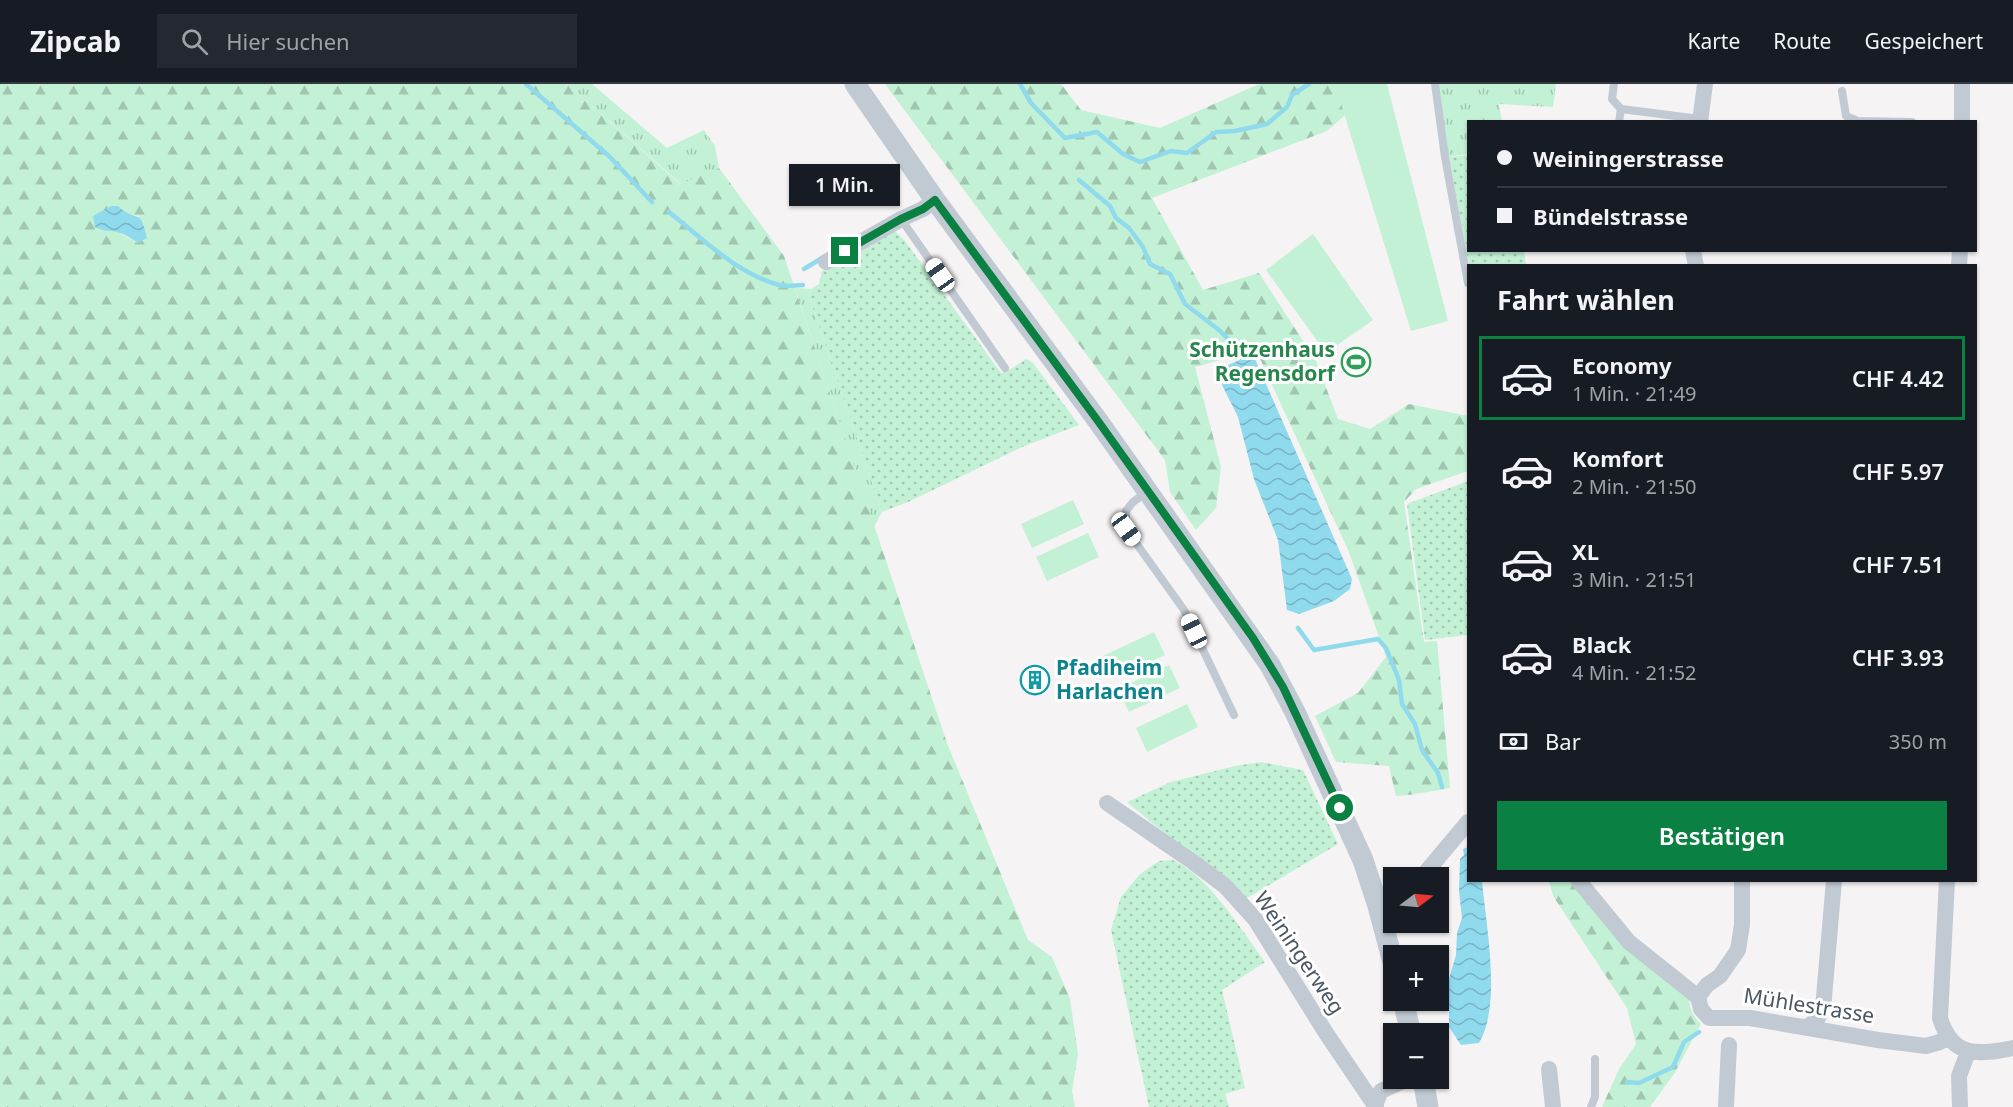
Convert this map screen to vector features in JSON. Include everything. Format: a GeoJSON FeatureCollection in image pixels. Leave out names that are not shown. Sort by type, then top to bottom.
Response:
{"type":"FeatureCollection","features":[{"type":"Feature","properties":{"kind":"street"},"geometry":{"type":"LineString","coordinates":[[855,84],[935,200],[1098,421],[1253,638],[1279,681],[1357,847],[1383,896]]}},
{"type":"Feature","properties":{"kind":"street"},"geometry":{"type":"LineString","coordinates":[[1700,120],[1705,84]]}},
{"type":"Feature","properties":{"kind":"street"},"geometry":{"type":"LineString","coordinates":[[1962,84],[1962,120]]}},
{"type":"Feature","properties":{"kind":"street"},"geometry":{"type":"LineString","coordinates":[[826,262],[923,209],[935,200]]}},
{"type":"Feature","properties":{"kind":"street","name":"Weiningerweg"},"geometry":{"type":"LineString","coordinates":[[1107,803],[1225,886],[1255,919],[1375,1107]]}},
{"type":"Feature","properties":{"kind":"street"},"geometry":{"type":"LineString","coordinates":[[1430,867],[1467,823]]}},
{"type":"Feature","properties":{"kind":"street","name":"Mühlestrasse"},"geometry":{"type":"LineString","coordinates":[[1580,882],[1629,942],[1698,997],[1701,1009],[1709,1018],[1750,1018],[1926,1046],[1950,1040]]}},
{"type":"Feature","properties":{"kind":"street"},"geometry":{"type":"LineString","coordinates":[[1698,997],[1707,985],[1720,976],[1738,950],[1742,925],[1742,882]]}},
{"type":"Feature","properties":{"kind":"street"},"geometry":{"type":"LineString","coordinates":[[1807,1027],[1817,1020],[1823,1009],[1834,882]]}},
{"type":"Feature","properties":{"kind":"street"},"geometry":{"type":"LineString","coordinates":[[1947,882],[1940,1018],[1944,1032],[1950,1040],[1968,1052],[1982,1053],[2013,1048]]}},
{"type":"Feature","properties":{"kind":"street"},"geometry":{"type":"LineString","coordinates":[[1726,1107],[1729,1045]]}},
{"type":"Feature","properties":{"kind":"street"},"geometry":{"type":"LineString","coordinates":[[1960,1107],[1959,1076],[1968,1052]]}},
{"type":"Feature","properties":{"kind":"street"},"geometry":{"type":"LineString","coordinates":[[1549,1069],[1553,1107]]}},
{"type":"Feature","properties":{"kind":"street","name":"Weiningerweg"},"geometry":{"type":"LineString","coordinates":[[1375,1107],[1381,1091],[1385,1089]]}},
{"type":"Feature","properties":{"kind":"street"},"geometry":{"type":"LineString","coordinates":[[1425,1089],[1428,1107]]}},
{"type":"Feature","properties":{"kind":"lane"},"geometry":{"type":"LineString","coordinates":[[1435,84],[1443,147],[1467,278]]}},
{"type":"Feature","properties":{"kind":"lane"},"geometry":{"type":"LineString","coordinates":[[1614,84],[1612,99],[1621,109],[1700,120]]}},
{"type":"Feature","properties":{"kind":"lane"},"geometry":{"type":"LineString","coordinates":[[1842,92],[1846,116],[1856,120]]}},
{"type":"Feature","properties":{"kind":"lane"},"geometry":{"type":"LineString","coordinates":[[1620,120],[1621,109]]}},
{"type":"Feature","properties":{"kind":"lane"},"geometry":{"type":"LineString","coordinates":[[901,219],[1005,368]]}},
{"type":"Feature","properties":{"kind":"lane"},"geometry":{"type":"LineString","coordinates":[[1148,492],[1133,502],[1126,511],[1126,529],[1184,610],[1234,715]]}},
{"type":"Feature","properties":{"kind":"lane"},"geometry":{"type":"LineString","coordinates":[[1591,1107],[1595,1097],[1595,1059]]}},
{"type":"Feature","properties":{"kind":"green space"},"geometry":{"type":"Polygon","coordinates":[[[0,84],[567,84],[680,184],[719,168],[784,256],[947,743],[1028,940],[1052,957],[1070,999],[1078,1054],[1072,1091],[1075,1107],[0,1107],[0,84]],[[118,206],[116,231],[138,243],[139,216],[128,214],[118,206]]]}},
{"type":"Feature","properties":{"kind":"green space"},"geometry":{"type":"Polygon","coordinates":[[[567,84],[592,84],[667,148],[704,130],[715,146],[719,168],[681,184],[567,84]]]}},
{"type":"Feature","properties":{"kind":"green space"},"geometry":{"type":"Polygon","coordinates":[[[885,84],[1061,84],[1081,110],[1160,128],[1259,84],[1381,84],[1327,131],[1152,198],[1203,290],[1259,273],[1316,361],[1338,419],[1370,429],[1409,404],[1467,416],[1467,471],[1416,489],[1404,502],[1424,642],[1437,641],[1450,788],[1396,796],[1389,766],[1336,762],[1315,716],[1358,693],[1386,657],[1349,552],[1256,350],[1195,367],[1221,467],[1216,508],[1196,530],[1170,492],[1165,460],[885,84]]]}},
{"type":"Feature","properties":{"kind":"green space"},"geometry":{"type":"Polygon","coordinates":[[[1335,84],[1387,84],[1448,321],[1411,331],[1335,84]]]}},
{"type":"Feature","properties":{"kind":"green space"},"geometry":{"type":"Polygon","coordinates":[[[1435,84],[1556,84],[1553,107],[1499,104],[1502,120],[1467,120],[1467,154],[1445,157],[1435,84]]]}},
{"type":"Feature","properties":{"kind":"green space"},"geometry":{"type":"Polygon","coordinates":[[[1467,155],[1467,252],[1524,252],[1526,264],[1469,264],[1449,157],[1467,155]]]}},
{"type":"Feature","properties":{"kind":"green space"},"geometry":{"type":"Polygon","coordinates":[[[888,231],[896,232],[905,241],[1001,373],[1026,359],[1033,363],[1079,425],[1022,447],[908,502],[882,512],[809,296],[811,289],[819,284],[822,271],[888,231]]]}},
{"type":"Feature","properties":{"kind":"green space"},"geometry":{"type":"Polygon","coordinates":[[[1313,234],[1373,320],[1326,353],[1266,270],[1313,234]]]}},
{"type":"Feature","properties":{"kind":"green space"},"geometry":{"type":"Polygon","coordinates":[[[795,288],[811,289],[809,296],[882,512],[874,527],[795,288]]]}},
{"type":"Feature","properties":{"kind":"green space"},"geometry":{"type":"Polygon","coordinates":[[[1467,481],[1467,635],[1425,640],[1407,504],[1467,481]]]}},
{"type":"Feature","properties":{"kind":"green space"},"geometry":{"type":"Polygon","coordinates":[[[1073,500],[1084,524],[1032,548],[1021,524],[1073,500]]]}},
{"type":"Feature","properties":{"kind":"green space"},"geometry":{"type":"Polygon","coordinates":[[[1088,533],[1099,557],[1047,581],[1036,557],[1088,533]]]}},
{"type":"Feature","properties":{"kind":"green space"},"geometry":{"type":"Polygon","coordinates":[[[1154,632],[1165,655],[1114,679],[1103,656],[1154,632]]]}},
{"type":"Feature","properties":{"kind":"green space"},"geometry":{"type":"Polygon","coordinates":[[[1169,665],[1180,688],[1129,712],[1118,689],[1169,665]]]}},
{"type":"Feature","properties":{"kind":"green space"},"geometry":{"type":"Polygon","coordinates":[[[1187,704],[1198,727],[1147,752],[1136,728],[1187,704]]]}},
{"type":"Feature","properties":{"kind":"green space"},"geometry":{"type":"Polygon","coordinates":[[[1261,762],[1303,770],[1338,844],[1244,900],[1127,802],[1171,782],[1261,762]]]}},
{"type":"Feature","properties":{"kind":"green space"},"geometry":{"type":"Polygon","coordinates":[[[1159,861],[1177,862],[1202,881],[1225,907],[1265,962],[1222,990],[1245,1088],[1225,1094],[1229,1107],[1149,1107],[1111,930],[1121,897],[1140,874],[1159,861]]]}},
{"type":"Feature","properties":{"kind":"green space"},"geometry":{"type":"Polygon","coordinates":[[[1549,882],[1574,882],[1689,995],[1692,1011],[1701,1024],[1674,1074],[1650,1107],[1602,1107],[1619,1069],[1636,1044],[1627,1008],[1553,896],[1549,882]]]}},
{"type":"Feature","properties":{"kind":"water"},"geometry":{"type":"Polygon","coordinates":[[[111,206],[118,206],[140,219],[147,238],[138,243],[120,233],[95,227],[93,216],[111,206]]]}},
{"type":"Feature","properties":{"kind":"water"},"geometry":{"type":"Polygon","coordinates":[[[1246,357],[1255,359],[1352,579],[1350,589],[1334,601],[1299,614],[1287,610],[1278,540],[1254,479],[1238,417],[1222,385],[1226,366],[1246,357]]]}},
{"type":"Feature","properties":{"kind":"water"},"geometry":{"type":"Polygon","coordinates":[[[1467,847],[1467,882],[1482,882],[1491,964],[1491,986],[1486,1027],[1479,1043],[1461,1045],[1449,1027],[1449,979],[1456,955],[1457,933],[1462,918],[1459,891],[1460,859],[1464,855],[1463,849],[1467,847]]]}},
{"type":"Feature","properties":{"kind":"waterway"},"geometry":{"type":"LineString","coordinates":[[526,84],[610,157],[652,202]]}},
{"type":"Feature","properties":{"kind":"waterway"},"geometry":{"type":"LineString","coordinates":[[1020,84],[1031,103],[1065,138],[1097,132],[1123,154],[1140,162],[1171,151],[1187,153],[1216,132],[1235,131],[1267,124],[1287,107],[1292,95],[1309,84]]}},
{"type":"Feature","properties":{"kind":"waterway"},"geometry":{"type":"LineString","coordinates":[[1079,180],[1110,206],[1116,218],[1129,228],[1143,247],[1150,264],[1170,274],[1185,304],[1219,330],[1235,346],[1242,359]]}},
{"type":"Feature","properties":{"kind":"waterway"},"geometry":{"type":"LineString","coordinates":[[669,212],[734,264],[748,272],[779,285],[803,285]]}},
{"type":"Feature","properties":{"kind":"waterway"},"geometry":{"type":"LineString","coordinates":[[804,269],[822,258]]}},
{"type":"Feature","properties":{"kind":"waterway"},"geometry":{"type":"LineString","coordinates":[[1298,628],[1314,650],[1378,639],[1386,648],[1399,680],[1402,704],[1415,724],[1422,750],[1438,773],[1442,787]]}},
{"type":"Feature","properties":{"kind":"waterway"},"geometry":{"type":"LineString","coordinates":[[1627,1082],[1639,1083],[1673,1067],[1684,1042],[1699,1032]]}},
{"type":"Feature","properties":{"kind":"place","name":"Schützenhaus Regensdorf"},"geometry":{"type":"Point","coordinates":[1356,362]}},
{"type":"Feature","properties":{"kind":"place","name":"Pfadiheim Harlachen"},"geometry":{"type":"Point","coordinates":[1035,680]}},
{"type":"Feature","properties":{"kind":"route"},"geometry":{"type":"LineString","coordinates":[[845,251],[923,209],[935,200],[1098,421],[1253,638],[1283,687],[1340,808]]}}]}
